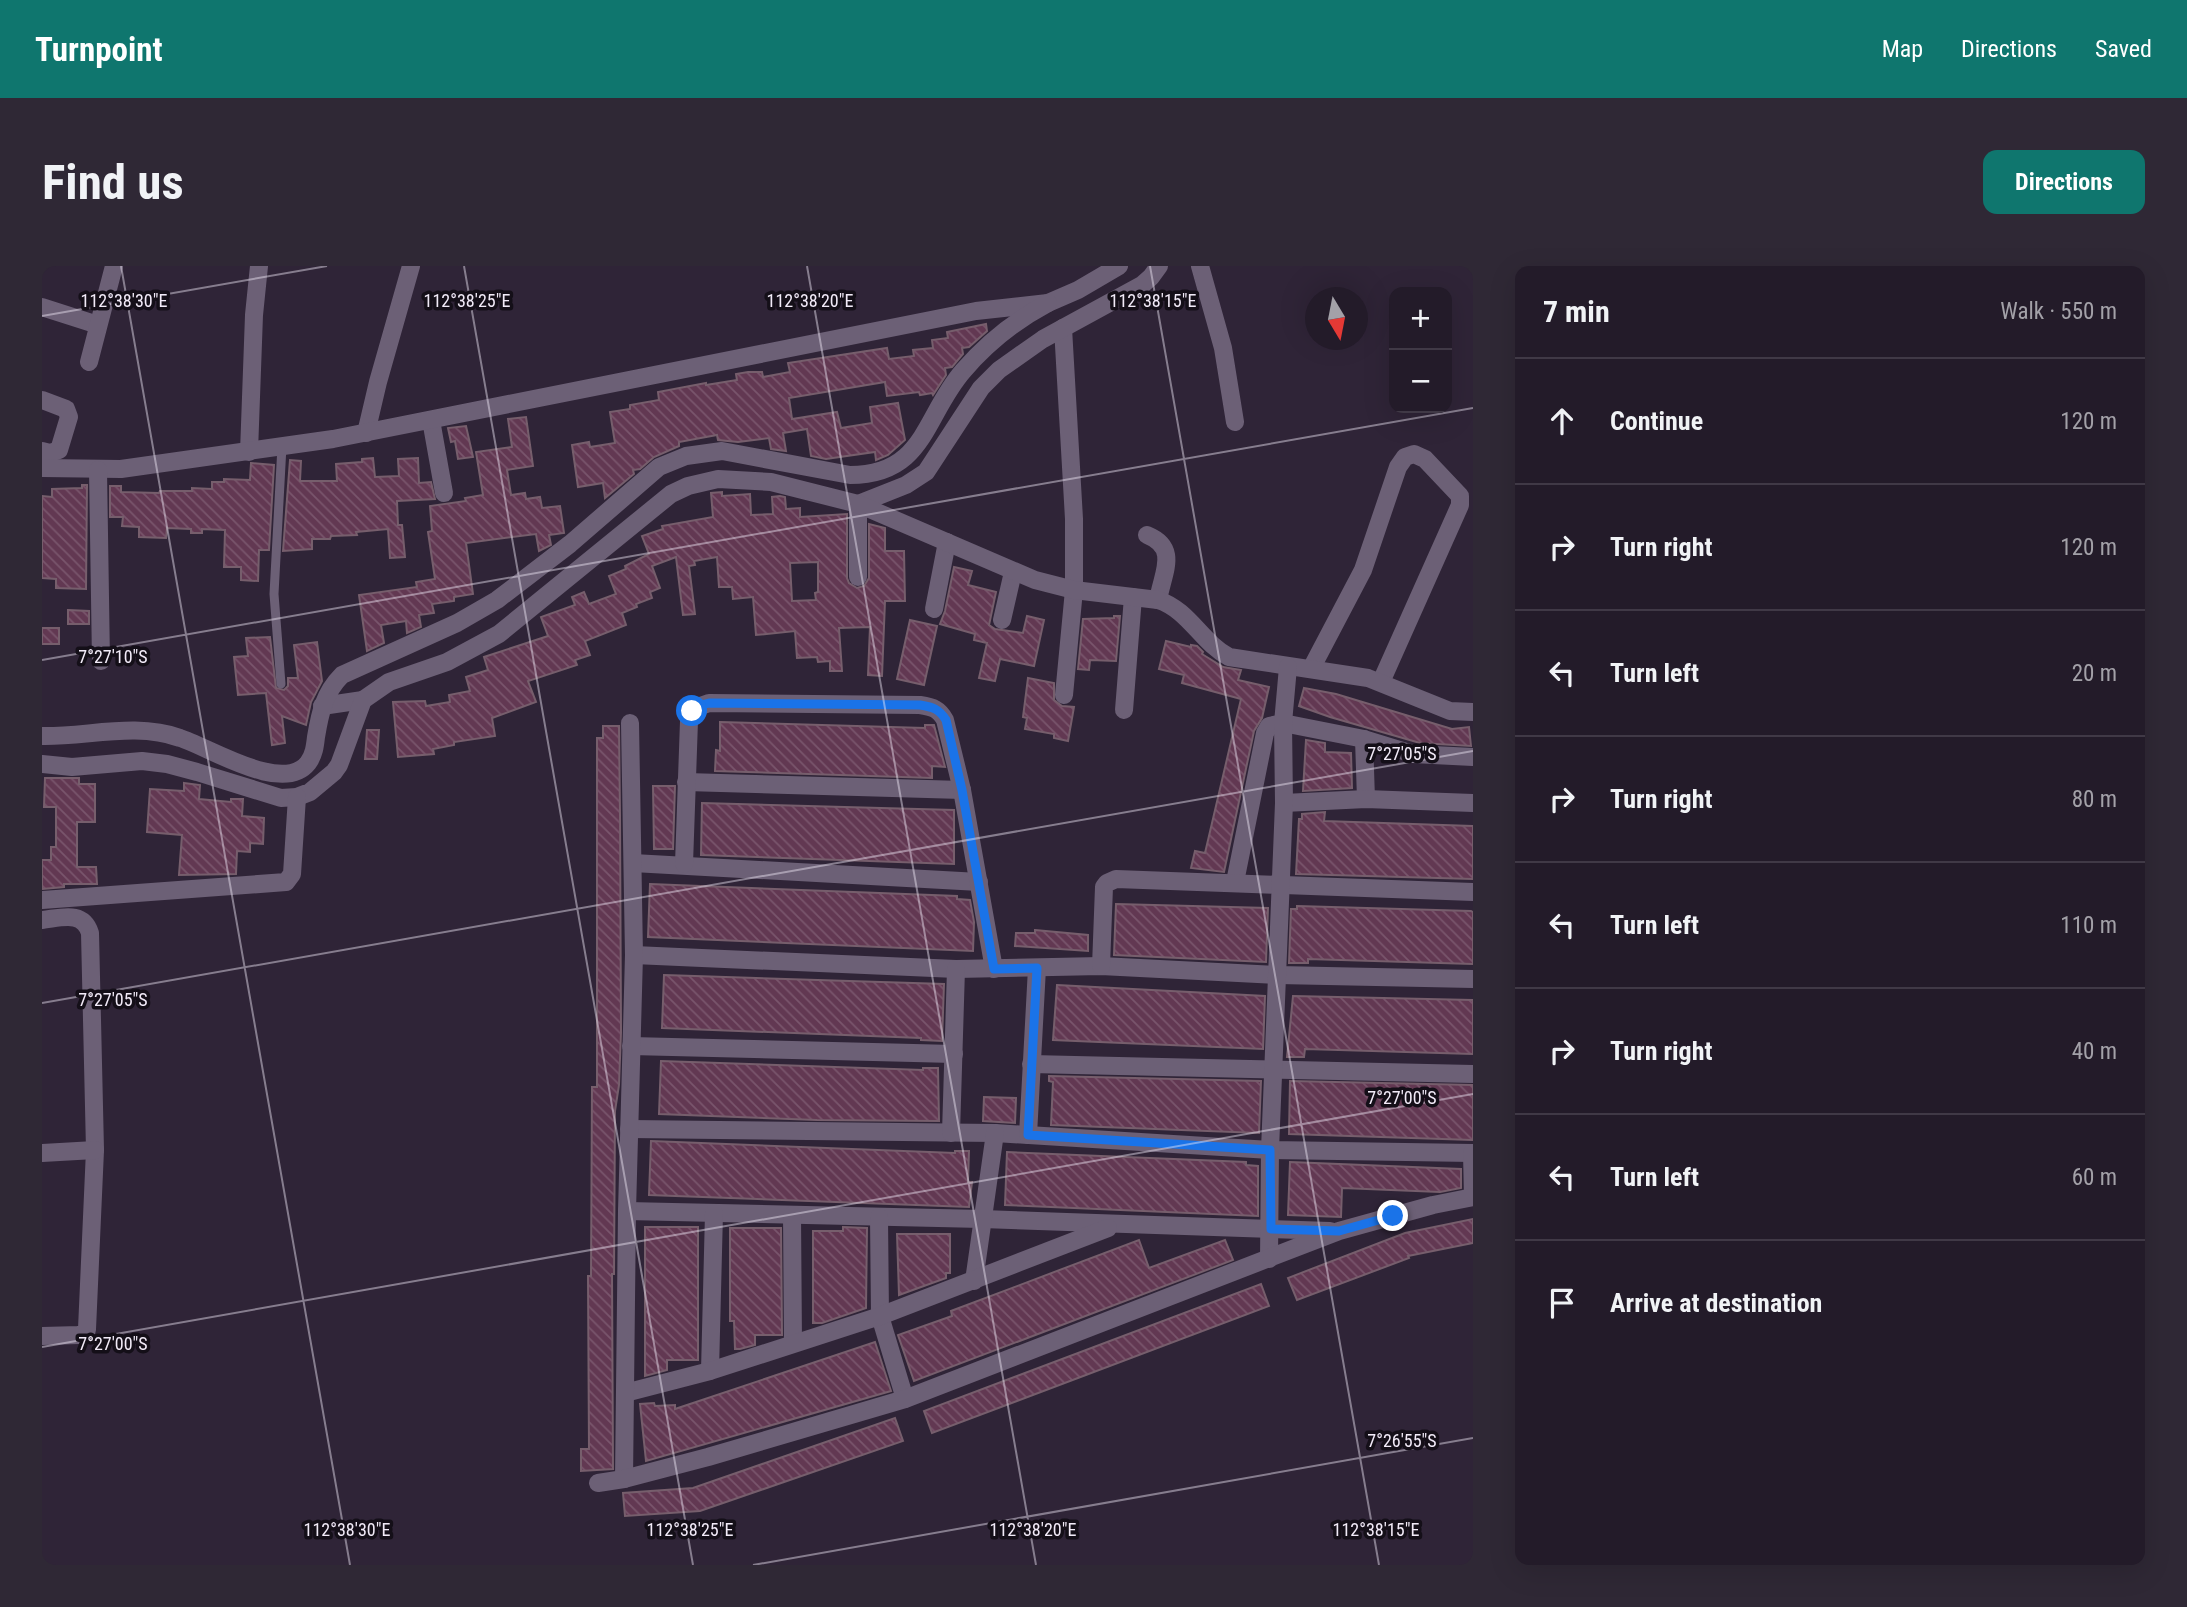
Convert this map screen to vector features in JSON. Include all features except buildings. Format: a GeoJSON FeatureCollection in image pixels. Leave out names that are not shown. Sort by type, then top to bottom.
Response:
{"type":"FeatureCollection","features":[{"type":"Feature","properties":{"kind":"street"},"geometry":{"type":"LineString","coordinates":[[89,362],[114,266]]}},
{"type":"Feature","properties":{"kind":"street"},"geometry":{"type":"LineString","coordinates":[[249,452],[254,315],[259,266]]}},
{"type":"Feature","properties":{"kind":"street"},"geometry":{"type":"LineString","coordinates":[[366,433],[377,382],[411,266]]}},
{"type":"Feature","properties":{"kind":"street"},"geometry":{"type":"LineString","coordinates":[[665,480],[688,486],[718,479],[771,482],[791,474],[871,475],[885,470],[909,454],[971,380],[1008,328],[1048,303],[1078,290],[1119,266]]}},
{"type":"Feature","properties":{"kind":"street"},"geometry":{"type":"LineString","coordinates":[[858,504],[906,485],[926,472],[971,380],[999,370],[1043,339],[1142,285],[1158,266]]}},
{"type":"Feature","properties":{"kind":"street"},"geometry":{"type":"LineString","coordinates":[[1200,266],[1223,348],[1235,422]]}},
{"type":"Feature","properties":{"kind":"street"},"geometry":{"type":"LineString","coordinates":[[42,468],[98,470],[249,452],[366,433],[976,311],[1048,303]]}},
{"type":"Feature","properties":{"kind":"street"},"geometry":{"type":"LineString","coordinates":[[42,307],[97,325]]}},
{"type":"Feature","properties":{"kind":"street"},"geometry":{"type":"LineString","coordinates":[[1063,328],[1074,519],[1074,590],[1064,695]]}},
{"type":"Feature","properties":{"kind":"street"},"geometry":{"type":"LineString","coordinates":[[42,400],[66,410],[69,417],[59,450],[50,453],[42,451]]}},
{"type":"Feature","properties":{"kind":"street"},"geometry":{"type":"LineString","coordinates":[[431,420],[444,493]]}},
{"type":"Feature","properties":{"kind":"street"},"geometry":{"type":"LineString","coordinates":[[327,705],[356,701],[389,682],[499,634],[665,480],[686,456],[722,451],[791,474],[1035,580],[1074,590],[1158,600],[1179,610],[1216,650],[1228,657],[1367,678],[1450,711],[1473,712]]}},
{"type":"Feature","properties":{"kind":"street"},"geometry":{"type":"LineString","coordinates":[[1311,668],[1363,570],[1398,467],[1405,457],[1414,454],[1425,459],[1460,496],[1460,505],[1381,682]]}},
{"type":"Feature","properties":{"kind":"street"},"geometry":{"type":"LineString","coordinates":[[98,470],[101,661]]}},
{"type":"Feature","properties":{"kind":"street"},"geometry":{"type":"LineString","coordinates":[[42,736],[153,732],[177,736],[252,769],[282,774],[293,772],[308,763],[331,686],[342,675],[441,633],[497,600],[665,480]]}},
{"type":"Feature","properties":{"kind":"street"},"geometry":{"type":"LineString","coordinates":[[858,504],[858,577]]}},
{"type":"Feature","properties":{"kind":"street"},"geometry":{"type":"LineString","coordinates":[[1147,535],[1161,542],[1167,554],[1158,600]]}},
{"type":"Feature","properties":{"kind":"street"},"geometry":{"type":"LineString","coordinates":[[934,609],[947,542]]}},
{"type":"Feature","properties":{"kind":"street"},"geometry":{"type":"LineString","coordinates":[[1002,620],[1013,572]]}},
{"type":"Feature","properties":{"kind":"street"},"geometry":{"type":"LineString","coordinates":[[1124,710],[1133,597]]}},
{"type":"Feature","properties":{"kind":"street"},"geometry":{"type":"LineString","coordinates":[[441,633],[446,658]]}},
{"type":"Feature","properties":{"kind":"street"},"geometry":{"type":"LineString","coordinates":[[1269,1259],[1270,1150],[1284,803],[1283,723],[1288,667]]}},
{"type":"Feature","properties":{"kind":"street"},"geometry":{"type":"LineString","coordinates":[[42,764],[72,767],[142,761],[167,764],[269,795],[281,798],[296,797],[310,792],[339,765],[356,701]]}},
{"type":"Feature","properties":{"kind":"street"},"geometry":{"type":"LineString","coordinates":[[684,864],[689,722],[692,711],[698,706],[709,703],[920,705],[934,708],[941,712],[946,720],[962,790],[994,969]]}},
{"type":"Feature","properties":{"kind":"street"},"geometry":{"type":"LineString","coordinates":[[624,1479],[627,1211],[634,955],[630,723]]}},
{"type":"Feature","properties":{"kind":"street"},"geometry":{"type":"LineString","coordinates":[[1235,882],[1266,729],[1271,725],[1283,723],[1364,739],[1413,754],[1473,757]]}},
{"type":"Feature","properties":{"kind":"street"},"geometry":{"type":"LineString","coordinates":[[1364,739],[1366,799]]}},
{"type":"Feature","properties":{"kind":"street"},"geometry":{"type":"LineString","coordinates":[[685,782],[962,790]]}},
{"type":"Feature","properties":{"kind":"street"},"geometry":{"type":"LineString","coordinates":[[42,900],[286,882],[292,874],[296,797]]}},
{"type":"Feature","properties":{"kind":"street"},"geometry":{"type":"LineString","coordinates":[[1284,803],[1366,799],[1473,803]]}},
{"type":"Feature","properties":{"kind":"street"},"geometry":{"type":"LineString","coordinates":[[634,863],[979,882]]}},
{"type":"Feature","properties":{"kind":"street"},"geometry":{"type":"LineString","coordinates":[[1101,966],[1103,896],[1107,883],[1116,879],[1473,892]]}},
{"type":"Feature","properties":{"kind":"street"},"geometry":{"type":"LineString","coordinates":[[42,920],[72,917],[82,919],[90,933],[95,1150],[88,1329],[86,1333],[79,1335],[42,1336]]}},
{"type":"Feature","properties":{"kind":"street"},"geometry":{"type":"LineString","coordinates":[[634,955],[956,969],[1101,966],[1278,975],[1473,979]]}},
{"type":"Feature","properties":{"kind":"street"},"geometry":{"type":"LineString","coordinates":[[1028,1135],[1037,968]]}},
{"type":"Feature","properties":{"kind":"street"},"geometry":{"type":"LineString","coordinates":[[951,1133],[956,969]]}},
{"type":"Feature","properties":{"kind":"street"},"geometry":{"type":"LineString","coordinates":[[631,1046],[954,1054]]}},
{"type":"Feature","properties":{"kind":"street"},"geometry":{"type":"LineString","coordinates":[[1031,1064],[1473,1074]]}},
{"type":"Feature","properties":{"kind":"street"},"geometry":{"type":"LineString","coordinates":[[598,1483],[708,1457],[905,1399],[1339,1231],[1473,1197],[1472,1153],[1270,1150],[995,1133],[629,1129]]}},
{"type":"Feature","properties":{"kind":"street"},"geometry":{"type":"LineString","coordinates":[[974,1281],[995,1133]]}},
{"type":"Feature","properties":{"kind":"street"},"geometry":{"type":"LineString","coordinates":[[42,1153],[95,1150]]}},
{"type":"Feature","properties":{"kind":"street"},"geometry":{"type":"LineString","coordinates":[[627,1211],[1339,1231]]}},
{"type":"Feature","properties":{"kind":"street"},"geometry":{"type":"LineString","coordinates":[[710,1371],[715,1213]]}},
{"type":"Feature","properties":{"kind":"street"},"geometry":{"type":"LineString","coordinates":[[792,1215],[793,1343]]}},
{"type":"Feature","properties":{"kind":"street"},"geometry":{"type":"LineString","coordinates":[[878,1217],[880,1316],[905,1399]]}},
{"type":"Feature","properties":{"kind":"street"},"geometry":{"type":"LineString","coordinates":[[625,1393],[710,1371],[880,1316],[1116,1225]]}},
{"type":"Feature","properties":{"kind":"lane"},"geometry":{"type":"LineString","coordinates":[[281,684],[275,594],[282,446]]}},
{"type":"Feature","properties":{"kind":"route"},"geometry":{"type":"LineString","coordinates":[[692,711],[709,703],[920,705],[941,712],[946,720],[962,790],[994,969],[1037,968],[1028,1135],[1270,1150],[1271,1229],[1339,1231],[1393,1216]]}}]}
